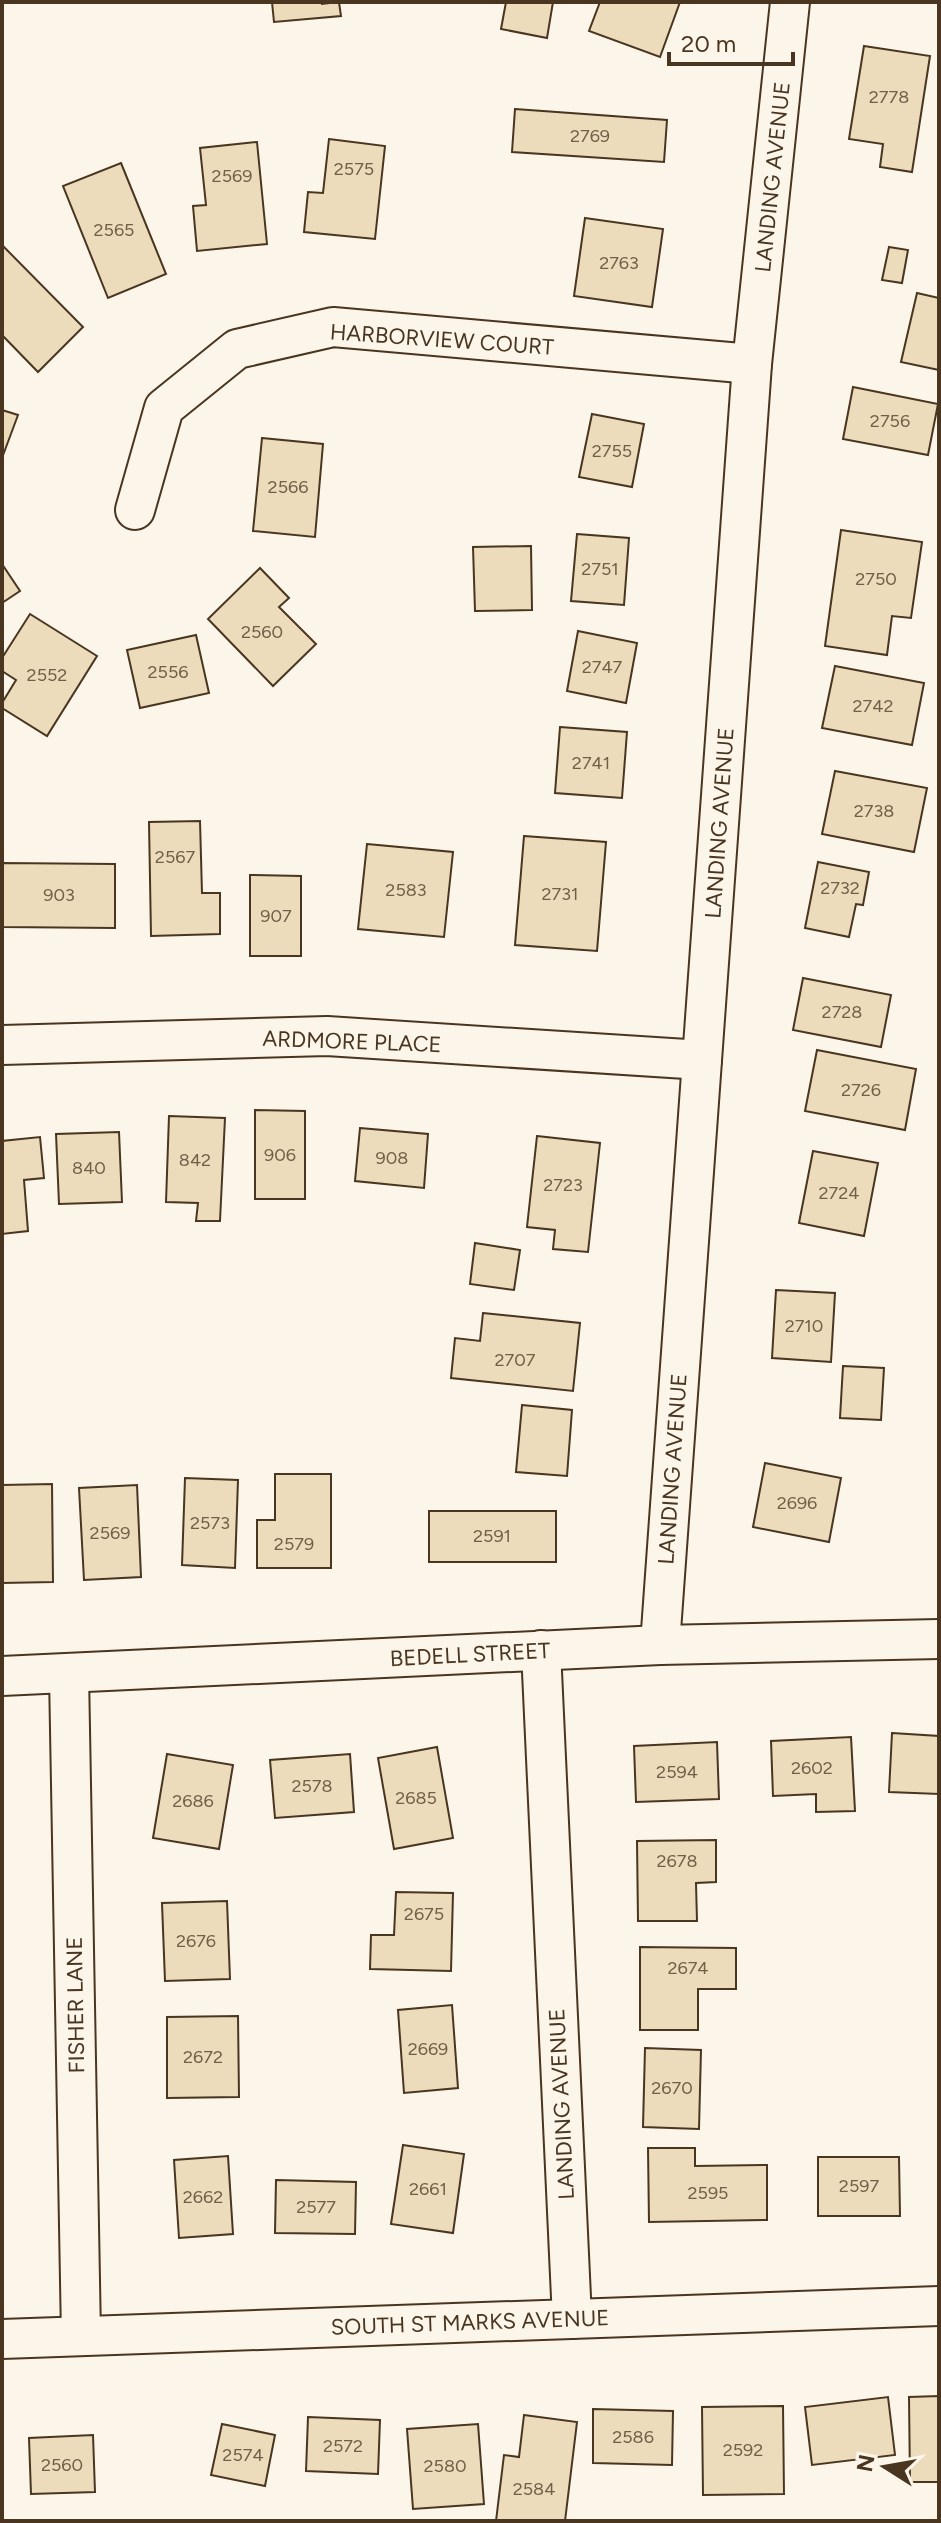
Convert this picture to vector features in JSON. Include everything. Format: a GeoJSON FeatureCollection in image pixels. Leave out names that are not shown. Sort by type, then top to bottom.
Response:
{"type":"FeatureCollection","features":[{"type":"Feature","properties":{"kind":"street","name":"LANDING AVENUE"},"geometry":{"type":"LineString","coordinates":[[660,1645],[752,364],[790,2]]}},
{"type":"Feature","properties":{"kind":"street","name":"HARBORVIEW COURT"},"geometry":{"type":"LineString","coordinates":[[135,510],[164,408],[237,349],[333,327],[752,364]]}},
{"type":"Feature","properties":{"kind":"street","name":"ARDMORE PLACE"},"geometry":{"type":"LineString","coordinates":[[2,1045],[327,1036],[702,1060]]}},
{"type":"Feature","properties":{"kind":"street","name":"BEDELL STREET"},"geometry":{"type":"LineString","coordinates":[[2,1676],[660,1645],[939,1639]]}},
{"type":"Feature","properties":{"kind":"street","name":"LANDING AVENUE"},"geometry":{"type":"LineString","coordinates":[[541,1650],[572,2319]]}},
{"type":"Feature","properties":{"kind":"street","name":"FISHER LANE"},"geometry":{"type":"LineString","coordinates":[[69,1674],[81,2336]]}},
{"type":"Feature","properties":{"kind":"street","name":"SOUTH ST MARKS AVENUE"},"geometry":{"type":"LineString","coordinates":[[2,2339],[939,2306]]}},
{"type":"Feature","properties":{"kind":"building"},"geometry":{"type":"Polygon","coordinates":[[[272,2],[339,2],[341,16],[274,22],[272,2]]]}},
{"type":"Feature","properties":{"kind":"building"},"geometry":{"type":"Polygon","coordinates":[[[506,2],[553,2],[547,38],[501,29],[506,2]]]}},
{"type":"Feature","properties":{"kind":"building"},"geometry":{"type":"Polygon","coordinates":[[[600,2],[680,2],[660,57],[589,31],[600,2]]]}},
{"type":"Feature","properties":{"kind":"building"},"geometry":{"type":"Polygon","coordinates":[[[864,46],[930,56],[912,172],[880,167],[883,144],[849,139],[864,46]]]}},
{"type":"Feature","properties":{"kind":"building"},"geometry":{"type":"Polygon","coordinates":[[[515,109],[667,120],[664,162],[512,152],[515,109]]]}},
{"type":"Feature","properties":{"kind":"building"},"geometry":{"type":"Polygon","coordinates":[[[329,139],[385,146],[375,239],[304,232],[308,192],[323,193],[329,139]]]}},
{"type":"Feature","properties":{"kind":"building"},"geometry":{"type":"Polygon","coordinates":[[[257,142],[267,244],[197,251],[193,206],[206,205],[200,148],[257,142]]]}},
{"type":"Feature","properties":{"kind":"building"},"geometry":{"type":"Polygon","coordinates":[[[121,163],[166,274],[108,298],[63,186],[121,163]]]}},
{"type":"Feature","properties":{"kind":"building"},"geometry":{"type":"Polygon","coordinates":[[[585,218],[663,229],[652,307],[574,296],[585,218]]]}},
{"type":"Feature","properties":{"kind":"building"},"geometry":{"type":"Polygon","coordinates":[[[2,245],[83,327],[38,372],[2,335],[2,245]]]}},
{"type":"Feature","properties":{"kind":"building"},"geometry":{"type":"Polygon","coordinates":[[[889,247],[908,250],[902,283],[882,280],[889,247]]]}},
{"type":"Feature","properties":{"kind":"building"},"geometry":{"type":"Polygon","coordinates":[[[917,293],[939,298],[939,370],[901,362],[917,293]]]}},
{"type":"Feature","properties":{"kind":"building"},"geometry":{"type":"Polygon","coordinates":[[[853,387],[938,404],[928,455],[843,439],[853,387]]]}},
{"type":"Feature","properties":{"kind":"building"},"geometry":{"type":"Polygon","coordinates":[[[2,410],[18,415],[2,458],[2,410]]]}},
{"type":"Feature","properties":{"kind":"building"},"geometry":{"type":"Polygon","coordinates":[[[592,414],[644,424],[632,487],[579,477],[592,414]]]}},
{"type":"Feature","properties":{"kind":"building"},"geometry":{"type":"Polygon","coordinates":[[[262,438],[323,444],[315,537],[253,531],[262,438]]]}},
{"type":"Feature","properties":{"kind":"building"},"geometry":{"type":"Polygon","coordinates":[[[841,530],[922,542],[911,618],[892,616],[887,655],[825,646],[841,530]]]}},
{"type":"Feature","properties":{"kind":"building"},"geometry":{"type":"Polygon","coordinates":[[[577,534],[629,538],[624,605],[571,601],[577,534]]]}},
{"type":"Feature","properties":{"kind":"building"},"geometry":{"type":"Polygon","coordinates":[[[531,546],[532,610],[475,611],[473,547],[531,546]]]}},
{"type":"Feature","properties":{"kind":"building"},"geometry":{"type":"Polygon","coordinates":[[[2,564],[20,591],[2,603],[2,564]]]}},
{"type":"Feature","properties":{"kind":"building"},"geometry":{"type":"Polygon","coordinates":[[[260,568],[289,598],[279,607],[316,644],[273,686],[208,619],[260,568]]]}},
{"type":"Feature","properties":{"kind":"building"},"geometry":{"type":"Polygon","coordinates":[[[30,614],[97,656],[47,736],[2,708],[16,680],[2,671],[2,658],[30,614]]]}},
{"type":"Feature","properties":{"kind":"building"},"geometry":{"type":"Polygon","coordinates":[[[578,631],[637,643],[626,703],[567,691],[578,631]]]}},
{"type":"Feature","properties":{"kind":"building"},"geometry":{"type":"Polygon","coordinates":[[[196,635],[209,693],[140,708],[127,650],[196,635]]]}},
{"type":"Feature","properties":{"kind":"building"},"geometry":{"type":"Polygon","coordinates":[[[835,666],[924,683],[912,745],[822,728],[835,666]]]}},
{"type":"Feature","properties":{"kind":"building"},"geometry":{"type":"Polygon","coordinates":[[[560,727],[627,732],[622,798],[555,793],[560,727]]]}},
{"type":"Feature","properties":{"kind":"building"},"geometry":{"type":"Polygon","coordinates":[[[835,771],[927,788],[914,852],[822,834],[835,771]]]}},
{"type":"Feature","properties":{"kind":"building"},"geometry":{"type":"Polygon","coordinates":[[[200,821],[202,893],[220,893],[220,934],[151,936],[149,822],[200,821]]]}},
{"type":"Feature","properties":{"kind":"building"},"geometry":{"type":"Polygon","coordinates":[[[524,836],[606,842],[597,951],[515,945],[524,836]]]}},
{"type":"Feature","properties":{"kind":"building"},"geometry":{"type":"Polygon","coordinates":[[[367,844],[453,852],[444,937],[358,929],[367,844]]]}},
{"type":"Feature","properties":{"kind":"building"},"geometry":{"type":"Polygon","coordinates":[[[818,862],[869,872],[863,905],[856,904],[849,937],[805,928],[818,862]]]}},
{"type":"Feature","properties":{"kind":"building"},"geometry":{"type":"Polygon","coordinates":[[[2,863],[115,864],[115,928],[2,927],[2,863]]]}},
{"type":"Feature","properties":{"kind":"building"},"geometry":{"type":"Polygon","coordinates":[[[250,875],[301,876],[301,956],[250,956],[250,875]]]}},
{"type":"Feature","properties":{"kind":"building"},"geometry":{"type":"Polygon","coordinates":[[[803,978],[891,995],[881,1047],[793,1030],[803,978]]]}},
{"type":"Feature","properties":{"kind":"building"},"geometry":{"type":"Polygon","coordinates":[[[817,1050],[916,1069],[905,1130],[805,1111],[817,1050]]]}},
{"type":"Feature","properties":{"kind":"building"},"geometry":{"type":"Polygon","coordinates":[[[255,1110],[305,1111],[305,1199],[255,1199],[255,1110]]]}},
{"type":"Feature","properties":{"kind":"building"},"geometry":{"type":"Polygon","coordinates":[[[169,1116],[225,1118],[220,1221],[196,1221],[198,1203],[166,1202],[169,1116]]]}},
{"type":"Feature","properties":{"kind":"building"},"geometry":{"type":"Polygon","coordinates":[[[360,1128],[428,1134],[424,1188],[355,1181],[360,1128]]]}},
{"type":"Feature","properties":{"kind":"building"},"geometry":{"type":"Polygon","coordinates":[[[119,1132],[122,1202],[59,1204],[56,1134],[119,1132]]]}},
{"type":"Feature","properties":{"kind":"building"},"geometry":{"type":"Polygon","coordinates":[[[537,1136],[600,1143],[588,1252],[553,1249],[555,1230],[527,1227],[537,1136]]]}},
{"type":"Feature","properties":{"kind":"building"},"geometry":{"type":"Polygon","coordinates":[[[40,1137],[44,1178],[24,1180],[28,1231],[2,1234],[2,1141],[40,1137]]]}},
{"type":"Feature","properties":{"kind":"building"},"geometry":{"type":"Polygon","coordinates":[[[813,1151],[878,1163],[864,1236],[799,1223],[813,1151]]]}},
{"type":"Feature","properties":{"kind":"building"},"geometry":{"type":"Polygon","coordinates":[[[475,1243],[520,1250],[514,1290],[470,1284],[475,1243]]]}},
{"type":"Feature","properties":{"kind":"building"},"geometry":{"type":"Polygon","coordinates":[[[776,1290],[835,1293],[831,1362],[772,1358],[776,1290]]]}},
{"type":"Feature","properties":{"kind":"building"},"geometry":{"type":"Polygon","coordinates":[[[483,1313],[580,1323],[573,1391],[451,1378],[455,1338],[480,1341],[483,1313]]]}},
{"type":"Feature","properties":{"kind":"building"},"geometry":{"type":"Polygon","coordinates":[[[843,1366],[884,1368],[881,1420],[840,1418],[843,1366]]]}},
{"type":"Feature","properties":{"kind":"building"},"geometry":{"type":"Polygon","coordinates":[[[522,1405],[572,1410],[567,1476],[516,1472],[522,1405]]]}},
{"type":"Feature","properties":{"kind":"building"},"geometry":{"type":"Polygon","coordinates":[[[765,1463],[841,1478],[829,1542],[753,1527],[765,1463]]]}},
{"type":"Feature","properties":{"kind":"building"},"geometry":{"type":"Polygon","coordinates":[[[275,1474],[331,1474],[331,1568],[257,1568],[257,1520],[275,1520],[275,1474]]]}},
{"type":"Feature","properties":{"kind":"building"},"geometry":{"type":"Polygon","coordinates":[[[185,1478],[238,1480],[235,1568],[182,1565],[185,1478]]]}},
{"type":"Feature","properties":{"kind":"building"},"geometry":{"type":"Polygon","coordinates":[[[52,1484],[53,1582],[2,1583],[2,1485],[52,1484]]]}},
{"type":"Feature","properties":{"kind":"building"},"geometry":{"type":"Polygon","coordinates":[[[137,1485],[141,1577],[84,1580],[79,1488],[137,1485]]]}},
{"type":"Feature","properties":{"kind":"building"},"geometry":{"type":"Polygon","coordinates":[[[429,1511],[556,1511],[556,1562],[429,1562],[429,1511]]]}},
{"type":"Feature","properties":{"kind":"building"},"geometry":{"type":"Polygon","coordinates":[[[892,1733],[939,1736],[939,1794],[889,1792],[892,1733]]]}},
{"type":"Feature","properties":{"kind":"building"},"geometry":{"type":"Polygon","coordinates":[[[851,1737],[855,1811],[816,1812],[816,1794],[773,1796],[771,1741],[851,1737]]]}},
{"type":"Feature","properties":{"kind":"building"},"geometry":{"type":"Polygon","coordinates":[[[717,1742],[719,1799],[636,1802],[634,1746],[717,1742]]]}},
{"type":"Feature","properties":{"kind":"building"},"geometry":{"type":"Polygon","coordinates":[[[437,1747],[453,1838],[394,1849],[378,1758],[437,1747]]]}},
{"type":"Feature","properties":{"kind":"building"},"geometry":{"type":"Polygon","coordinates":[[[167,1754],[233,1765],[219,1849],[153,1838],[167,1754]]]}},
{"type":"Feature","properties":{"kind":"building"},"geometry":{"type":"Polygon","coordinates":[[[350,1754],[354,1812],[275,1818],[270,1760],[350,1754]]]}},
{"type":"Feature","properties":{"kind":"building"},"geometry":{"type":"Polygon","coordinates":[[[716,1840],[716,1882],[696,1883],[697,1921],[638,1921],[637,1841],[716,1840]]]}},
{"type":"Feature","properties":{"kind":"building"},"geometry":{"type":"Polygon","coordinates":[[[396,1892],[453,1893],[451,1971],[370,1969],[371,1935],[394,1935],[396,1892]]]}},
{"type":"Feature","properties":{"kind":"building"},"geometry":{"type":"Polygon","coordinates":[[[227,1901],[230,1979],[165,1981],[162,1903],[227,1901]]]}},
{"type":"Feature","properties":{"kind":"building"},"geometry":{"type":"Polygon","coordinates":[[[640,1947],[736,1948],[736,1989],[698,1989],[698,2030],[640,2030],[640,1947]]]}},
{"type":"Feature","properties":{"kind":"building"},"geometry":{"type":"Polygon","coordinates":[[[452,2005],[458,2088],[404,2093],[398,2010],[452,2005]]]}},
{"type":"Feature","properties":{"kind":"building"},"geometry":{"type":"Polygon","coordinates":[[[238,2016],[239,2097],[167,2098],[167,2017],[238,2016]]]}},
{"type":"Feature","properties":{"kind":"building"},"geometry":{"type":"Polygon","coordinates":[[[645,2048],[701,2050],[699,2129],[643,2127],[645,2048]]]}},
{"type":"Feature","properties":{"kind":"building"},"geometry":{"type":"Polygon","coordinates":[[[403,2145],[464,2154],[453,2233],[391,2224],[403,2145]]]}},
{"type":"Feature","properties":{"kind":"building"},"geometry":{"type":"Polygon","coordinates":[[[648,2148],[695,2148],[695,2166],[767,2165],[767,2220],[649,2222],[648,2148]]]}},
{"type":"Feature","properties":{"kind":"building"},"geometry":{"type":"Polygon","coordinates":[[[228,2156],[233,2234],[179,2238],[174,2160],[228,2156]]]}},
{"type":"Feature","properties":{"kind":"building"},"geometry":{"type":"Polygon","coordinates":[[[818,2157],[899,2157],[900,2216],[818,2216],[818,2157]]]}},
{"type":"Feature","properties":{"kind":"building"},"geometry":{"type":"Polygon","coordinates":[[[276,2180],[356,2182],[355,2234],[275,2233],[276,2180]]]}},
{"type":"Feature","properties":{"kind":"building"},"geometry":{"type":"Polygon","coordinates":[[[939,2396],[939,2482],[910,2482],[909,2397],[939,2396]]]}},
{"type":"Feature","properties":{"kind":"building"},"geometry":{"type":"Polygon","coordinates":[[[888,2397],[895,2455],[812,2465],[805,2407],[888,2397]]]}},
{"type":"Feature","properties":{"kind":"building"},"geometry":{"type":"Polygon","coordinates":[[[783,2406],[784,2494],[703,2495],[702,2407],[783,2406]]]}},
{"type":"Feature","properties":{"kind":"building"},"geometry":{"type":"Polygon","coordinates":[[[593,2409],[673,2411],[672,2465],[593,2463],[593,2409]]]}},
{"type":"Feature","properties":{"kind":"building"},"geometry":{"type":"Polygon","coordinates":[[[524,2415],[577,2422],[565,2521],[496,2521],[504,2455],[519,2457],[524,2415]]]}},
{"type":"Feature","properties":{"kind":"building"},"geometry":{"type":"Polygon","coordinates":[[[308,2417],[380,2420],[378,2474],[306,2471],[308,2417]]]}},
{"type":"Feature","properties":{"kind":"building"},"geometry":{"type":"Polygon","coordinates":[[[222,2424],[275,2435],[265,2486],[211,2475],[222,2424]]]}},
{"type":"Feature","properties":{"kind":"building"},"geometry":{"type":"Polygon","coordinates":[[[478,2424],[484,2504],[413,2509],[407,2429],[478,2424]]]}},
{"type":"Feature","properties":{"kind":"building"},"geometry":{"type":"Polygon","coordinates":[[[93,2435],[95,2492],[31,2494],[29,2438],[93,2435]]]}}]}
